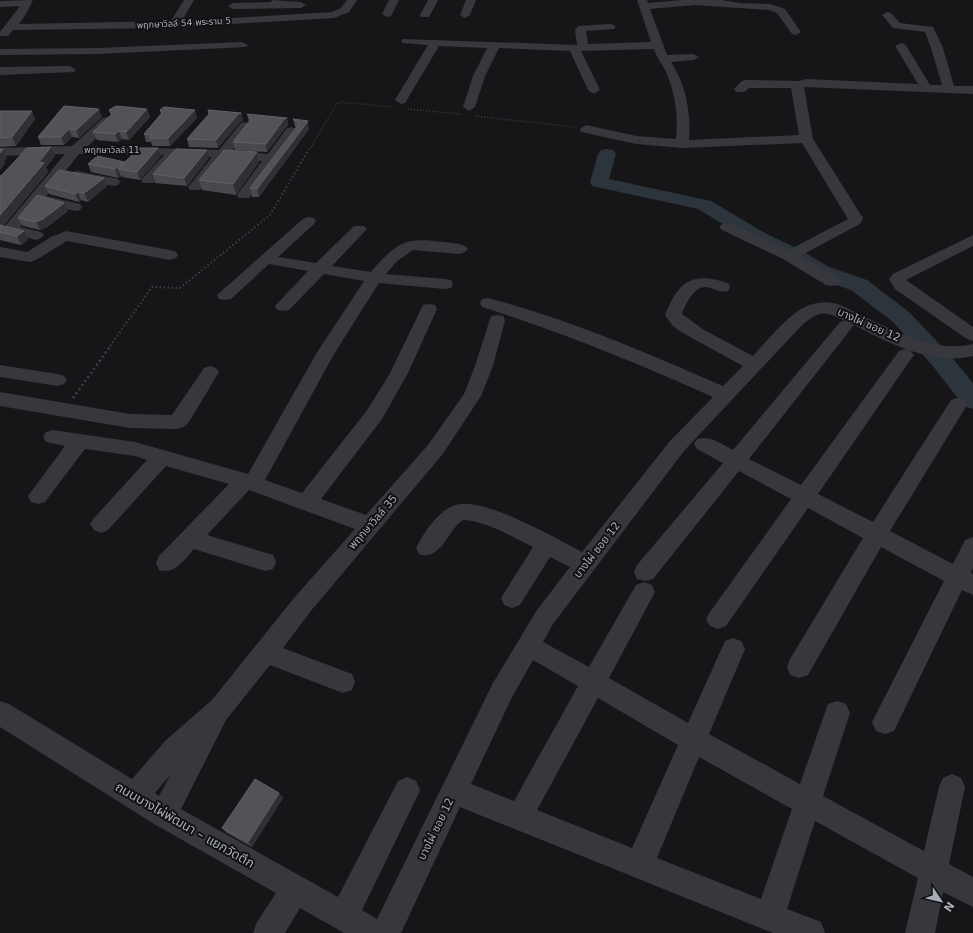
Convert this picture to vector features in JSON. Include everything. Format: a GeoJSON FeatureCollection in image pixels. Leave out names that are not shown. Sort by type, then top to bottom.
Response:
{"type":"FeatureCollection","features":[{"type":"Feature","properties":{"kind":"street"},"geometry":{"type":"LineString","coordinates":[[0,0],[25,1]]}},
{"type":"Feature","properties":{"kind":"street"},"geometry":{"type":"LineString","coordinates":[[175,24],[189,0]]}},
{"type":"Feature","properties":{"kind":"street","name":"พฤกษาวิลล์ 54 พระราม 5"},"geometry":{"type":"LineString","coordinates":[[11,25],[90,25],[136,21],[175,24],[220,19],[334,15],[345,10],[352,0]]}},
{"type":"Feature","properties":{"kind":"street"},"geometry":{"type":"LineString","coordinates":[[386,14],[394,0]]}},
{"type":"Feature","properties":{"kind":"street"},"geometry":{"type":"LineString","coordinates":[[425,15],[432,0]]}},
{"type":"Feature","properties":{"kind":"street"},"geometry":{"type":"LineString","coordinates":[[465,15],[471,0]]}},
{"type":"Feature","properties":{"kind":"street"},"geometry":{"type":"LineString","coordinates":[[0,4],[25,1]]}},
{"type":"Feature","properties":{"kind":"street"},"geometry":{"type":"LineString","coordinates":[[0,38],[21,14],[25,1]]}},
{"type":"Feature","properties":{"kind":"street"},"geometry":{"type":"LineString","coordinates":[[220,19],[231,3],[276,2],[314,5]]}},
{"type":"Feature","properties":{"kind":"street"},"geometry":{"type":"LineString","coordinates":[[682,144],[684,118],[674,76],[663,59],[643,3],[695,2],[770,7],[782,11],[796,32]]}},
{"type":"Feature","properties":{"kind":"street"},"geometry":{"type":"LineString","coordinates":[[0,14],[21,14]]}},
{"type":"Feature","properties":{"kind":"street"},"geometry":{"type":"LineString","coordinates":[[49,25],[55,14]]}},
{"type":"Feature","properties":{"kind":"street"},"geometry":{"type":"LineString","coordinates":[[90,25],[98,14]]}},
{"type":"Feature","properties":{"kind":"street"},"geometry":{"type":"LineString","coordinates":[[887,15],[896,26],[928,29],[937,48],[949,90]]}},
{"type":"Feature","properties":{"kind":"street"},"geometry":{"type":"LineString","coordinates":[[220,19],[246,18]]}},
{"type":"Feature","properties":{"kind":"street"},"geometry":{"type":"LineString","coordinates":[[594,90],[579,48],[580,30],[582,28],[610,27]]}},
{"type":"Feature","properties":{"kind":"street"},"geometry":{"type":"LineString","coordinates":[[407,41],[434,44],[579,48],[658,45]]}},
{"type":"Feature","properties":{"kind":"street"},"geometry":{"type":"LineString","coordinates":[[403,106],[434,44]]}},
{"type":"Feature","properties":{"kind":"street"},"geometry":{"type":"LineString","coordinates":[[0,52],[91,51],[242,45]]}},
{"type":"Feature","properties":{"kind":"street"},"geometry":{"type":"LineString","coordinates":[[467,112],[479,76],[494,46]]}},
{"type":"Feature","properties":{"kind":"street"},"geometry":{"type":"LineString","coordinates":[[901,46],[926,88]]}},
{"type":"Feature","properties":{"kind":"street"},"geometry":{"type":"LineString","coordinates":[[663,59],[693,57]]}},
{"type":"Feature","properties":{"kind":"street"},"geometry":{"type":"LineString","coordinates":[[0,71],[32,67],[51,71],[70,66]]}},
{"type":"Feature","properties":{"kind":"street"},"geometry":{"type":"LineString","coordinates":[[740,89],[746,84],[806,84],[973,90]]}},
{"type":"Feature","properties":{"kind":"street"},"geometry":{"type":"LineString","coordinates":[[793,254],[850,225],[856,218],[806,139],[797,89],[799,85]]}},
{"type":"Feature","properties":{"kind":"street"},"geometry":{"type":"LineString","coordinates":[[36,234],[8,232],[76,150],[108,121]]}},
{"type":"Feature","properties":{"kind":"street"},"geometry":{"type":"LineString","coordinates":[[195,187],[246,126]]}},
{"type":"Feature","properties":{"kind":"street"},"geometry":{"type":"LineString","coordinates":[[586,129],[636,140],[682,144],[806,139]]}},
{"type":"Feature","properties":{"kind":"street"},"geometry":{"type":"LineString","coordinates":[[244,195],[292,130]]}},
{"type":"Feature","properties":{"kind":"street"},"geometry":{"type":"LineString","coordinates":[[15,163],[40,136]]}},
{"type":"Feature","properties":{"kind":"street","name":"พฤกษาวิลล์ 11"},"geometry":{"type":"LineString","coordinates":[[0,152],[76,150],[133,145],[180,146],[271,158]]}},
{"type":"Feature","properties":{"kind":"street"},"geometry":{"type":"LineString","coordinates":[[148,180],[180,146]]}},
{"type":"Feature","properties":{"kind":"street"},"geometry":{"type":"LineString","coordinates":[[58,171],[113,182]]}},
{"type":"Feature","properties":{"kind":"street"},"geometry":{"type":"LineString","coordinates":[[36,198],[75,207]]}},
{"type":"Feature","properties":{"kind":"street"},"geometry":{"type":"LineString","coordinates":[[225,295],[309,221]]}},
{"type":"Feature","properties":{"kind":"street"},"geometry":{"type":"LineString","coordinates":[[727,227],[793,254],[832,281]]}},
{"type":"Feature","properties":{"kind":"street"},"geometry":{"type":"LineString","coordinates":[[283,306],[359,230]]}},
{"type":"Feature","properties":{"kind":"street"},"geometry":{"type":"LineString","coordinates":[[0,252],[30,257],[56,240],[66,236],[170,255]]}},
{"type":"Feature","properties":{"kind":"street"},"geometry":{"type":"LineString","coordinates":[[973,240],[899,277],[898,280],[901,285],[973,335]]}},
{"type":"Feature","properties":{"kind":"street"},"geometry":{"type":"LineString","coordinates":[[167,563],[249,483],[342,325],[374,278],[395,254],[408,246],[460,249]]}},
{"type":"Feature","properties":{"kind":"street"},"geometry":{"type":"LineString","coordinates":[[265,259],[374,278],[445,284]]}},
{"type":"Feature","properties":{"kind":"street"},"geometry":{"type":"LineString","coordinates":[[722,287],[708,282],[697,283],[687,291],[676,305],[672,315],[676,320],[688,328],[754,364]]}},
{"type":"Feature","properties":{"kind":"street","name":"บางไผ่ ซอย 12"},"geometry":{"type":"LineString","coordinates":[[386,933],[502,691],[546,617],[677,446],[797,320],[816,308],[832,308],[912,351],[964,354],[973,350]]}},
{"type":"Feature","properties":{"kind":"street"},"geometry":{"type":"LineString","coordinates":[[306,503],[375,414],[399,373],[428,309]]}},
{"type":"Feature","properties":{"kind":"street","name":"พฤกษาวิลล์ 35"},"geometry":{"type":"LineString","coordinates":[[164,814],[221,708],[302,605],[369,525],[430,456],[457,420],[472,396],[481,374],[493,311],[623,351],[668,369],[725,395]]}},
{"type":"Feature","properties":{"kind":"street"},"geometry":{"type":"LineString","coordinates":[[526,804],[593,683],[644,582],[737,461],[846,326]]}},
{"type":"Feature","properties":{"kind":"street"},"geometry":{"type":"LineString","coordinates":[[718,619],[912,351]]}},
{"type":"Feature","properties":{"kind":"street"},"geometry":{"type":"LineString","coordinates":[[0,371],[58,380]]}},
{"type":"Feature","properties":{"kind":"street"},"geometry":{"type":"LineString","coordinates":[[0,399],[130,421],[176,422],[182,417],[210,372]]}},
{"type":"Feature","properties":{"kind":"street"},"geometry":{"type":"LineString","coordinates":[[799,668],[878,534],[958,405]]}},
{"type":"Feature","properties":{"kind":"street"},"geometry":{"type":"LineString","coordinates":[[53,437],[121,446],[162,457],[249,483],[369,525]]}},
{"type":"Feature","properties":{"kind":"street"},"geometry":{"type":"LineString","coordinates":[[38,496],[81,440]]}},
{"type":"Feature","properties":{"kind":"street"},"geometry":{"type":"LineString","coordinates":[[704,444],[965,580]]}},
{"type":"Feature","properties":{"kind":"street"},"geometry":{"type":"LineString","coordinates":[[101,524],[162,457]]}},
{"type":"Feature","properties":{"kind":"street"},"geometry":{"type":"LineString","coordinates":[[427,548],[452,516],[460,512],[470,512],[508,526],[586,565]]}},
{"type":"Feature","properties":{"kind":"street"},"geometry":{"type":"LineString","coordinates":[[191,539],[265,562]]}},
{"type":"Feature","properties":{"kind":"street"},"geometry":{"type":"LineString","coordinates":[[512,598],[546,545]]}},
{"type":"Feature","properties":{"kind":"street"},"geometry":{"type":"LineString","coordinates":[[885,722],[965,580],[973,546]]}},
{"type":"Feature","properties":{"kind":"street"},"geometry":{"type":"LineString","coordinates":[[644,854],[692,739],[733,649]]}},
{"type":"Feature","properties":{"kind":"street"},"geometry":{"type":"LineString","coordinates":[[265,652],[343,682]]}},
{"type":"Feature","properties":{"kind":"street"},"geometry":{"type":"LineString","coordinates":[[541,652],[692,739],[973,893]]}},
{"type":"Feature","properties":{"kind":"street","name":"พฤกษาวิลล์ 35"},"geometry":{"type":"LineString","coordinates":[[135,796],[175,749],[221,708]]}},
{"type":"Feature","properties":{"kind":"street","name":"ถนนบางไผ่พัฒนา – แยกวัดตึก"},"geometry":{"type":"LineString","coordinates":[[0,713],[164,814],[373,933]]}},
{"type":"Feature","properties":{"kind":"street"},"geometry":{"type":"LineString","coordinates":[[775,902],[837,713]]}},
{"type":"Feature","properties":{"kind":"street"},"geometry":{"type":"LineString","coordinates":[[920,933],[952,787]]}},
{"type":"Feature","properties":{"kind":"street"},"geometry":{"type":"LineString","coordinates":[[344,916],[407,790]]}},
{"type":"Feature","properties":{"kind":"street"},"geometry":{"type":"LineString","coordinates":[[454,791],[810,933]]}},
{"type":"Feature","properties":{"kind":"street"},"geometry":{"type":"LineString","coordinates":[[268,933],[295,889]]}},
{"type":"Feature","properties":{"kind":"path"},"geometry":{"type":"LineString","coordinates":[[65,410],[152,287],[180,288],[270,215],[338,102],[467,112],[586,129]]}},
{"type":"Feature","properties":{"kind":"building"},"geometry":{"type":"Polygon","coordinates":[[[64,106],[99,109],[76,130],[69,129],[61,137],[38,137],[64,106]]]}},
{"type":"Feature","properties":{"kind":"building"},"geometry":{"type":"Polygon","coordinates":[[[116,106],[147,109],[126,132],[119,131],[115,134],[93,132],[112,114],[109,110],[116,106]]]}},
{"type":"Feature","properties":{"kind":"building"},"geometry":{"type":"Polygon","coordinates":[[[164,107],[195,110],[168,138],[150,138],[152,135],[144,134],[162,113],[160,110],[164,107]]]}},
{"type":"Feature","properties":{"kind":"building"},"geometry":{"type":"Polygon","coordinates":[[[208,110],[241,113],[238,114],[216,140],[187,139],[209,114],[208,110]]]}},
{"type":"Feature","properties":{"kind":"building"},"geometry":{"type":"Polygon","coordinates":[[[0,111],[32,111],[12,137],[0,138],[0,111]]]}},
{"type":"Feature","properties":{"kind":"building"},"geometry":{"type":"Polygon","coordinates":[[[247,114],[287,118],[284,119],[266,144],[233,142],[251,119],[247,114]]]}},
{"type":"Feature","properties":{"kind":"building"},"geometry":{"type":"Polygon","coordinates":[[[293,119],[308,121],[257,189],[250,188],[299,124],[293,119]]]}},
{"type":"Feature","properties":{"kind":"building"},"geometry":{"type":"Polygon","coordinates":[[[51,147],[39,162],[44,163],[0,215],[0,176],[27,148],[51,147]]]}},
{"type":"Feature","properties":{"kind":"building"},"geometry":{"type":"Polygon","coordinates":[[[139,148],[158,148],[137,172],[118,169],[139,148]]]}},
{"type":"Feature","properties":{"kind":"building"},"geometry":{"type":"Polygon","coordinates":[[[176,149],[207,150],[184,178],[153,174],[176,149]]]}},
{"type":"Feature","properties":{"kind":"building"},"geometry":{"type":"Polygon","coordinates":[[[224,150],[257,152],[233,184],[199,180],[224,150]]]}},
{"type":"Feature","properties":{"kind":"building"},"geometry":{"type":"Polygon","coordinates":[[[97,156],[125,162],[115,169],[88,164],[97,156]]]}},
{"type":"Feature","properties":{"kind":"building"},"geometry":{"type":"Polygon","coordinates":[[[59,170],[104,178],[84,193],[78,192],[75,194],[45,186],[59,170]]]}},
{"type":"Feature","properties":{"kind":"building"},"geometry":{"type":"Polygon","coordinates":[[[37,195],[64,203],[43,219],[36,222],[18,218],[37,195]]]}},
{"type":"Feature","properties":{"kind":"building"},"geometry":{"type":"Polygon","coordinates":[[[0,225],[24,231],[17,236],[0,232],[0,225]]]}},
{"type":"Feature","properties":{"kind":"building"},"geometry":{"type":"Polygon","coordinates":[[[255,779],[279,793],[248,842],[222,828],[255,779]]]}},
{"type":"Feature","properties":{"kind":"waterway"},"geometry":{"type":"LineString","coordinates":[[607,154],[599,182],[704,205],[758,237],[795,255],[821,272],[859,285],[901,317],[940,359],[973,400]]}}]}
